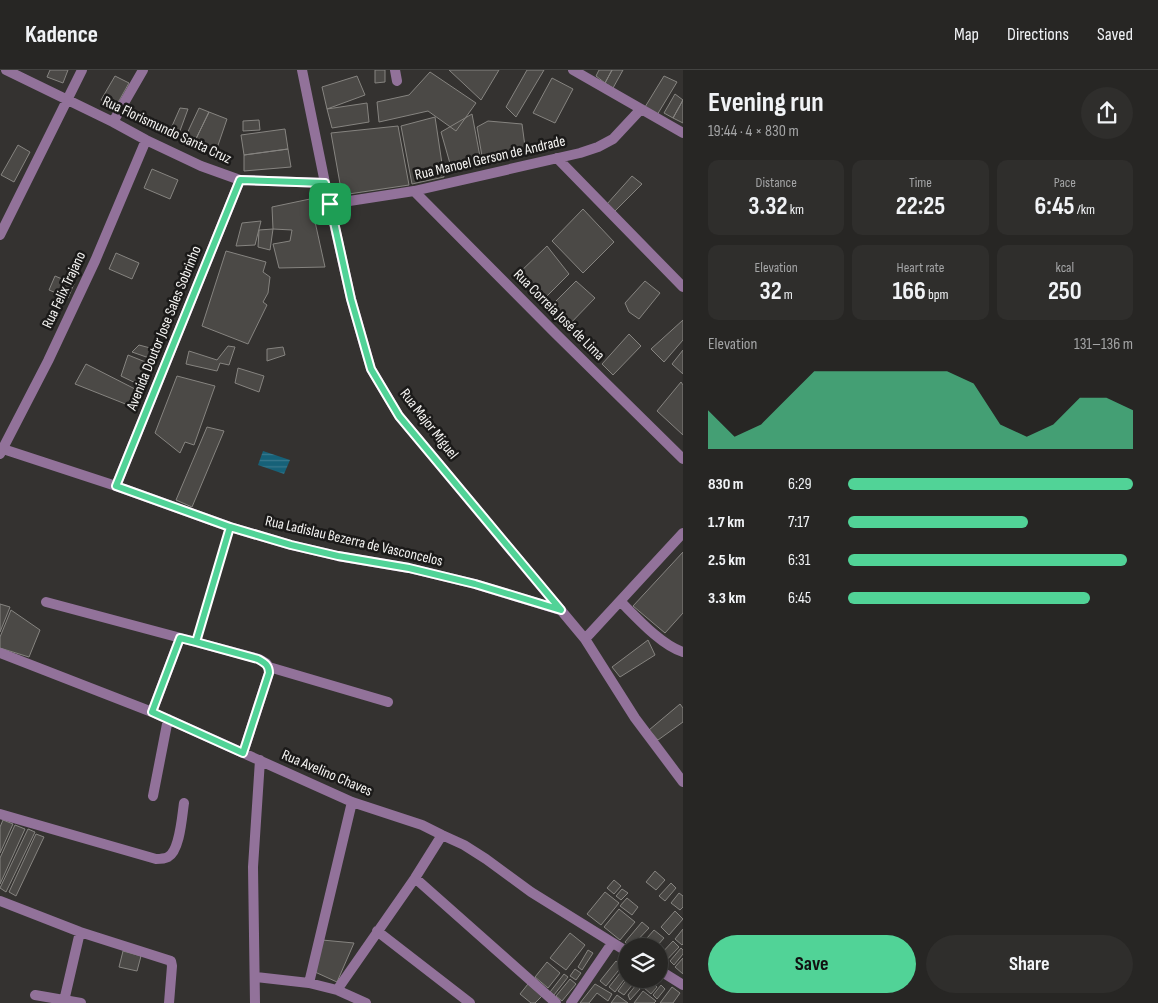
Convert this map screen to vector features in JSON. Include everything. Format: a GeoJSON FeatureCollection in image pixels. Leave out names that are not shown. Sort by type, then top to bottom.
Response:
{"type":"FeatureCollection","features":[{"type":"Feature","properties":{"kind":"street","name":"Rua Florismundo Santa Cruz"},"geometry":{"type":"LineString","coordinates":[[6,70],[201,166],[240,180],[325,183]]}},
{"type":"Feature","properties":{"kind":"street"},"geometry":{"type":"LineString","coordinates":[[0,235],[82,70]]}},
{"type":"Feature","properties":{"kind":"street"},"geometry":{"type":"LineString","coordinates":[[113,122],[143,70]]}},
{"type":"Feature","properties":{"kind":"street","name":"Rua Major Miguel"},"geometry":{"type":"LineString","coordinates":[[302,70],[351,299],[371,369],[399,416],[586,639],[635,718],[683,782]]}},
{"type":"Feature","properties":{"kind":"street"},"geometry":{"type":"LineString","coordinates":[[573,70],[683,133]]}},
{"type":"Feature","properties":{"kind":"street","name":"Rua Manoel Gerson de Andrade"},"geometry":{"type":"LineString","coordinates":[[330,204],[414,191],[598,147],[612,139],[641,109]]}},
{"type":"Feature","properties":{"kind":"street","name":"Rua Felix Trajano"},"geometry":{"type":"LineString","coordinates":[[1,451],[48,361],[91,270],[146,140]]}},
{"type":"Feature","properties":{"kind":"street"},"geometry":{"type":"LineString","coordinates":[[557,158],[683,287]]}},
{"type":"Feature","properties":{"kind":"street","name":"Avenida Doutor Jose Sales Sobrinho"},"geometry":{"type":"LineString","coordinates":[[116,486],[240,180]]}},
{"type":"Feature","properties":{"kind":"street","name":"Rua Correia José de Lima"},"geometry":{"type":"LineString","coordinates":[[414,191],[683,459]]}},
{"type":"Feature","properties":{"kind":"street","name":"Rua Ladislau Bezerra de Vasconcelos"},"geometry":{"type":"LineString","coordinates":[[1,451],[116,486],[230,527],[291,545],[338,556],[409,568],[475,584],[561,610]]}},
{"type":"Feature","properties":{"kind":"street"},"geometry":{"type":"LineString","coordinates":[[586,639],[683,533]]}},
{"type":"Feature","properties":{"kind":"street"},"geometry":{"type":"LineString","coordinates":[[620,601],[656,635],[679,651]]}},
{"type":"Feature","properties":{"kind":"street"},"geometry":{"type":"LineString","coordinates":[[46,602],[258,659],[266,663],[269,673],[243,753]]}},
{"type":"Feature","properties":{"kind":"street"},"geometry":{"type":"LineString","coordinates":[[152,712],[180,638]]}},
{"type":"Feature","properties":{"kind":"street","name":"Rua Avelino Chaves"},"geometry":{"type":"LineString","coordinates":[[0,653],[152,712],[352,802],[422,825],[479,854],[532,892],[618,946]]}},
{"type":"Feature","properties":{"kind":"street"},"geometry":{"type":"LineString","coordinates":[[269,668],[388,702]]}},
{"type":"Feature","properties":{"kind":"street"},"geometry":{"type":"LineString","coordinates":[[153,796],[168,720]]}},
{"type":"Feature","properties":{"kind":"street"},"geometry":{"type":"LineString","coordinates":[[255,1003],[253,867],[260,760]]}},
{"type":"Feature","properties":{"kind":"street"},"geometry":{"type":"LineString","coordinates":[[309,983],[352,802]]}},
{"type":"Feature","properties":{"kind":"street"},"geometry":{"type":"LineString","coordinates":[[0,814],[156,859],[169,857],[174,852],[177,846],[184,804]]}},
{"type":"Feature","properties":{"kind":"street"},"geometry":{"type":"LineString","coordinates":[[337,990],[415,878],[442,835]]}},
{"type":"Feature","properties":{"kind":"street"},"geometry":{"type":"LineString","coordinates":[[415,878],[556,1003]]}},
{"type":"Feature","properties":{"kind":"street"},"geometry":{"type":"LineString","coordinates":[[0,902],[80,932],[171,961],[169,1002]]}},
{"type":"Feature","properties":{"kind":"street"},"geometry":{"type":"LineString","coordinates":[[377,931],[470,1003]]}},
{"type":"Feature","properties":{"kind":"street"},"geometry":{"type":"LineString","coordinates":[[64,1001],[80,932]]}},
{"type":"Feature","properties":{"kind":"street"},"geometry":{"type":"LineString","coordinates":[[571,1003],[612,943]]}},
{"type":"Feature","properties":{"kind":"street"},"geometry":{"type":"LineString","coordinates":[[668,976],[683,985]]}},
{"type":"Feature","properties":{"kind":"street"},"geometry":{"type":"LineString","coordinates":[[256,977],[309,983],[337,990],[366,1003]]}},
{"type":"Feature","properties":{"kind":"street"},"geometry":{"type":"LineString","coordinates":[[35,995],[80,1003]]}},
{"type":"Feature","properties":{"kind":"lane"},"geometry":{"type":"LineString","coordinates":[[196,642],[230,527]]}},
{"type":"Feature","properties":{"kind":"water"},"geometry":{"type":"Polygon","coordinates":[[[263,451],[290,460],[284,474],[258,465],[263,451]]]}},
{"type":"Feature","properties":{"kind":"building"},"geometry":{"type":"Polygon","coordinates":[[[50,70],[68,70],[63,83],[47,77],[50,70]]]}},
{"type":"Feature","properties":{"kind":"building"},"geometry":{"type":"Polygon","coordinates":[[[375,70],[385,70],[385,82],[375,83],[375,70]]]}},
{"type":"Feature","properties":{"kind":"building"},"geometry":{"type":"Polygon","coordinates":[[[449,70],[499,70],[481,100],[449,70]]]}},
{"type":"Feature","properties":{"kind":"building"},"geometry":{"type":"Polygon","coordinates":[[[527,70],[544,70],[516,117],[506,107],[527,70]]]}},
{"type":"Feature","properties":{"kind":"building"},"geometry":{"type":"Polygon","coordinates":[[[599,70],[612,70],[605,83],[596,76],[599,70]]]}},
{"type":"Feature","properties":{"kind":"building"},"geometry":{"type":"Polygon","coordinates":[[[612,70],[623,70],[613,88],[605,83],[612,70]]]}},
{"type":"Feature","properties":{"kind":"building"},"geometry":{"type":"Polygon","coordinates":[[[430,72],[476,103],[456,131],[428,111],[379,122],[377,102],[409,95],[430,72]]]}},
{"type":"Feature","properties":{"kind":"building"},"geometry":{"type":"Polygon","coordinates":[[[115,76],[129,83],[115,108],[101,100],[115,76]]]}},
{"type":"Feature","properties":{"kind":"building"},"geometry":{"type":"Polygon","coordinates":[[[357,76],[365,95],[327,109],[322,87],[357,76]]]}},
{"type":"Feature","properties":{"kind":"building"},"geometry":{"type":"Polygon","coordinates":[[[664,76],[677,82],[657,115],[645,107],[664,76]]]}},
{"type":"Feature","properties":{"kind":"building"},"geometry":{"type":"Polygon","coordinates":[[[552,78],[573,89],[555,123],[533,113],[552,78]]]}},
{"type":"Feature","properties":{"kind":"building"},"geometry":{"type":"Polygon","coordinates":[[[675,94],[683,100],[673,118],[664,113],[675,94]]]}},
{"type":"Feature","properties":{"kind":"building"},"geometry":{"type":"Polygon","coordinates":[[[683,100],[683,123],[673,118],[683,100]]]}},
{"type":"Feature","properties":{"kind":"building"},"geometry":{"type":"Polygon","coordinates":[[[367,103],[369,122],[332,128],[327,109],[367,103]]]}},
{"type":"Feature","properties":{"kind":"building"},"geometry":{"type":"Polygon","coordinates":[[[180,108],[188,109],[177,139],[169,133],[180,108]]]}},
{"type":"Feature","properties":{"kind":"building"},"geometry":{"type":"Polygon","coordinates":[[[199,108],[209,112],[193,145],[184,140],[199,108]]]}},
{"type":"Feature","properties":{"kind":"building"},"geometry":{"type":"Polygon","coordinates":[[[209,112],[227,119],[214,157],[193,145],[209,112]]]}},
{"type":"Feature","properties":{"kind":"building"},"geometry":{"type":"Polygon","coordinates":[[[472,114],[481,162],[451,167],[441,132],[472,114]]]}},
{"type":"Feature","properties":{"kind":"building"},"geometry":{"type":"Polygon","coordinates":[[[435,117],[444,177],[412,184],[401,126],[435,117]]]}},
{"type":"Feature","properties":{"kind":"building"},"geometry":{"type":"Polygon","coordinates":[[[259,120],[260,130],[243,131],[243,121],[259,120]]]}},
{"type":"Feature","properties":{"kind":"building"},"geometry":{"type":"Polygon","coordinates":[[[488,121],[522,124],[526,154],[483,162],[477,127],[488,121]]]}},
{"type":"Feature","properties":{"kind":"building"},"geometry":{"type":"Polygon","coordinates":[[[398,126],[409,185],[342,195],[331,133],[398,126]]]}},
{"type":"Feature","properties":{"kind":"building"},"geometry":{"type":"Polygon","coordinates":[[[285,129],[288,149],[244,155],[241,135],[285,129]]]}},
{"type":"Feature","properties":{"kind":"building"},"geometry":{"type":"Polygon","coordinates":[[[18,145],[30,152],[14,182],[1,175],[18,145]]]}},
{"type":"Feature","properties":{"kind":"building"},"geometry":{"type":"Polygon","coordinates":[[[288,149],[291,167],[244,171],[244,155],[288,149]]]}},
{"type":"Feature","properties":{"kind":"building"},"geometry":{"type":"Polygon","coordinates":[[[152,169],[178,180],[170,199],[144,188],[152,169]]]}},
{"type":"Feature","properties":{"kind":"building"},"geometry":{"type":"Polygon","coordinates":[[[632,176],[642,184],[615,211],[607,204],[632,176]]]}},
{"type":"Feature","properties":{"kind":"building"},"geometry":{"type":"Polygon","coordinates":[[[310,199],[325,267],[279,268],[273,244],[290,241],[292,230],[273,229],[272,207],[310,199]]]}},
{"type":"Feature","properties":{"kind":"building"},"geometry":{"type":"Polygon","coordinates":[[[583,209],[614,242],[583,273],[552,241],[583,209]]]}},
{"type":"Feature","properties":{"kind":"building"},"geometry":{"type":"Polygon","coordinates":[[[261,221],[255,245],[236,246],[242,223],[261,221]]]}},
{"type":"Feature","properties":{"kind":"building"},"geometry":{"type":"Polygon","coordinates":[[[273,229],[270,250],[258,247],[259,230],[273,229]]]}},
{"type":"Feature","properties":{"kind":"building"},"geometry":{"type":"Polygon","coordinates":[[[547,246],[569,274],[542,301],[517,275],[547,246]]]}},
{"type":"Feature","properties":{"kind":"building"},"geometry":{"type":"Polygon","coordinates":[[[226,251],[266,262],[263,272],[270,277],[268,293],[263,302],[267,305],[248,344],[202,326],[226,251]]]}},
{"type":"Feature","properties":{"kind":"building"},"geometry":{"type":"Polygon","coordinates":[[[116,253],[139,263],[132,279],[109,269],[116,253]]]}},
{"type":"Feature","properties":{"kind":"building"},"geometry":{"type":"Polygon","coordinates":[[[55,276],[74,284],[68,298],[49,290],[55,276]]]}},
{"type":"Feature","properties":{"kind":"building"},"geometry":{"type":"Polygon","coordinates":[[[576,281],[595,298],[565,329],[548,309],[576,281]]]}},
{"type":"Feature","properties":{"kind":"building"},"geometry":{"type":"Polygon","coordinates":[[[645,281],[660,293],[639,319],[629,312],[625,303],[645,281]]]}},
{"type":"Feature","properties":{"kind":"building"},"geometry":{"type":"Polygon","coordinates":[[[683,320],[683,340],[664,362],[651,349],[683,320]]]}},
{"type":"Feature","properties":{"kind":"building"},"geometry":{"type":"Polygon","coordinates":[[[629,334],[641,346],[613,375],[602,364],[629,334]]]}},
{"type":"Feature","properties":{"kind":"building"},"geometry":{"type":"Polygon","coordinates":[[[139,345],[154,349],[152,359],[132,352],[139,345]]]}},
{"type":"Feature","properties":{"kind":"building"},"geometry":{"type":"Polygon","coordinates":[[[228,346],[235,347],[229,365],[220,363],[217,371],[186,364],[189,351],[217,360],[228,346]]]}},
{"type":"Feature","properties":{"kind":"building"},"geometry":{"type":"Polygon","coordinates":[[[283,347],[285,355],[267,361],[267,349],[283,347]]]}},
{"type":"Feature","properties":{"kind":"building"},"geometry":{"type":"Polygon","coordinates":[[[683,350],[683,374],[672,364],[683,350]]]}},
{"type":"Feature","properties":{"kind":"building"},"geometry":{"type":"Polygon","coordinates":[[[128,355],[153,365],[144,387],[121,376],[128,355]]]}},
{"type":"Feature","properties":{"kind":"building"},"geometry":{"type":"Polygon","coordinates":[[[86,364],[137,390],[128,405],[75,384],[86,364]]]}},
{"type":"Feature","properties":{"kind":"building"},"geometry":{"type":"Polygon","coordinates":[[[238,368],[264,376],[259,392],[235,383],[238,368]]]}},
{"type":"Feature","properties":{"kind":"building"},"geometry":{"type":"Polygon","coordinates":[[[177,376],[215,386],[194,445],[185,442],[180,453],[155,433],[177,376]]]}},
{"type":"Feature","properties":{"kind":"building"},"geometry":{"type":"Polygon","coordinates":[[[681,382],[683,385],[683,435],[657,411],[681,382]]]}},
{"type":"Feature","properties":{"kind":"building"},"geometry":{"type":"Polygon","coordinates":[[[207,427],[224,431],[192,507],[176,500],[207,427]]]}},
{"type":"Feature","properties":{"kind":"building"},"geometry":{"type":"Polygon","coordinates":[[[683,552],[683,613],[665,633],[633,606],[683,552]]]}},
{"type":"Feature","properties":{"kind":"building"},"geometry":{"type":"Polygon","coordinates":[[[0,604],[10,607],[0,632],[0,604]]]}},
{"type":"Feature","properties":{"kind":"building"},"geometry":{"type":"Polygon","coordinates":[[[11,610],[40,630],[29,657],[0,648],[0,637],[11,610]]]}},
{"type":"Feature","properties":{"kind":"building"},"geometry":{"type":"Polygon","coordinates":[[[648,640],[655,655],[620,677],[612,667],[648,640]]]}},
{"type":"Feature","properties":{"kind":"building"},"geometry":{"type":"Polygon","coordinates":[[[680,704],[683,708],[683,722],[658,740],[649,730],[680,704]]]}},
{"type":"Feature","properties":{"kind":"building"},"geometry":{"type":"Polygon","coordinates":[[[3,820],[13,824],[0,853],[0,827],[3,820]]]}},
{"type":"Feature","properties":{"kind":"building"},"geometry":{"type":"Polygon","coordinates":[[[15,825],[25,829],[0,884],[0,858],[15,825]]]}},
{"type":"Feature","properties":{"kind":"building"},"geometry":{"type":"Polygon","coordinates":[[[28,829],[35,832],[6,892],[0,888],[28,829]]]}},
{"type":"Feature","properties":{"kind":"building"},"geometry":{"type":"Polygon","coordinates":[[[36,834],[44,837],[16,896],[9,892],[36,834]]]}},
{"type":"Feature","properties":{"kind":"building"},"geometry":{"type":"Polygon","coordinates":[[[655,871],[665,880],[656,890],[646,882],[655,871]]]}},
{"type":"Feature","properties":{"kind":"building"},"geometry":{"type":"Polygon","coordinates":[[[614,880],[621,886],[614,894],[607,888],[614,880]]]}},
{"type":"Feature","properties":{"kind":"building"},"geometry":{"type":"Polygon","coordinates":[[[671,883],[676,888],[665,901],[659,896],[671,883]]]}},
{"type":"Feature","properties":{"kind":"building"},"geometry":{"type":"Polygon","coordinates":[[[622,889],[628,893],[621,900],[616,896],[622,889]]]}},
{"type":"Feature","properties":{"kind":"building"},"geometry":{"type":"Polygon","coordinates":[[[605,892],[619,903],[601,925],[587,914],[605,892]]]}},
{"type":"Feature","properties":{"kind":"building"},"geometry":{"type":"Polygon","coordinates":[[[679,893],[683,896],[683,907],[680,910],[671,903],[679,893]]]}},
{"type":"Feature","properties":{"kind":"building"},"geometry":{"type":"Polygon","coordinates":[[[627,898],[638,907],[632,915],[620,906],[627,898]]]}},
{"type":"Feature","properties":{"kind":"building"},"geometry":{"type":"Polygon","coordinates":[[[619,909],[635,922],[622,938],[618,938],[604,927],[619,909]]]}},
{"type":"Feature","properties":{"kind":"building"},"geometry":{"type":"Polygon","coordinates":[[[675,911],[683,919],[669,935],[661,927],[675,911]]]}},
{"type":"Feature","properties":{"kind":"building"},"geometry":{"type":"Polygon","coordinates":[[[642,922],[649,928],[640,938],[628,938],[642,922]]]}},
{"type":"Feature","properties":{"kind":"building"},"geometry":{"type":"Polygon","coordinates":[[[683,929],[683,944],[682,945],[675,939],[683,929]]]}},
{"type":"Feature","properties":{"kind":"building"},"geometry":{"type":"Polygon","coordinates":[[[654,930],[664,938],[647,938],[654,930]]]}},
{"type":"Feature","properties":{"kind":"building"},"geometry":{"type":"Polygon","coordinates":[[[570,933],[585,945],[566,970],[550,958],[570,933]]]}},
{"type":"Feature","properties":{"kind":"building"},"geometry":{"type":"Polygon","coordinates":[[[322,940],[354,943],[337,982],[315,972],[322,940]]]}},
{"type":"Feature","properties":{"kind":"building"},"geometry":{"type":"Polygon","coordinates":[[[673,941],[679,947],[668,959],[668,946],[673,941]]]}},
{"type":"Feature","properties":{"kind":"building"},"geometry":{"type":"Polygon","coordinates":[[[681,948],[683,954],[674,965],[670,961],[681,948]]]}},
{"type":"Feature","properties":{"kind":"building"},"geometry":{"type":"Polygon","coordinates":[[[588,950],[593,953],[582,970],[578,967],[588,950]]]}},
{"type":"Feature","properties":{"kind":"building"},"geometry":{"type":"Polygon","coordinates":[[[123,951],[141,956],[137,971],[119,967],[123,951]]]}},
{"type":"Feature","properties":{"kind":"building"},"geometry":{"type":"Polygon","coordinates":[[[683,958],[683,974],[675,967],[683,958]]]}},
{"type":"Feature","properties":{"kind":"building"},"geometry":{"type":"Polygon","coordinates":[[[616,961],[618,963],[618,971],[606,986],[600,981],[616,961]]]}},
{"type":"Feature","properties":{"kind":"building"},"geometry":{"type":"Polygon","coordinates":[[[547,962],[560,973],[548,988],[535,977],[547,962]]]}},
{"type":"Feature","properties":{"kind":"building"},"geometry":{"type":"Polygon","coordinates":[[[575,969],[581,973],[576,980],[570,976],[575,969]]]}},
{"type":"Feature","properties":{"kind":"building"},"geometry":{"type":"Polygon","coordinates":[[[564,974],[568,977],[554,995],[550,992],[564,974]]]}},
{"type":"Feature","properties":{"kind":"building"},"geometry":{"type":"Polygon","coordinates":[[[618,976],[618,988],[615,992],[609,987],[618,976]]]}},
{"type":"Feature","properties":{"kind":"building"},"geometry":{"type":"Polygon","coordinates":[[[570,979],[576,984],[562,1001],[556,996],[570,979]]]}},
{"type":"Feature","properties":{"kind":"building"},"geometry":{"type":"Polygon","coordinates":[[[528,984],[542,996],[535,1003],[531,1003],[520,994],[528,984]]]}},
{"type":"Feature","properties":{"kind":"building"},"geometry":{"type":"Polygon","coordinates":[[[595,984],[612,994],[608,1001],[597,993],[589,1003],[580,1003],[595,984]]]}},
{"type":"Feature","properties":{"kind":"building"},"geometry":{"type":"Polygon","coordinates":[[[672,987],[680,993],[673,1003],[660,1003],[672,987]]]}},
{"type":"Feature","properties":{"kind":"building"},"geometry":{"type":"Polygon","coordinates":[[[620,988],[630,988],[624,995],[618,991],[620,988]]]}},
{"type":"Feature","properties":{"kind":"building"},"geometry":{"type":"Polygon","coordinates":[[[634,988],[640,989],[630,1000],[628,995],[634,988]]]}},
{"type":"Feature","properties":{"kind":"building"},"geometry":{"type":"Polygon","coordinates":[[[644,988],[656,988],[651,994],[644,988]]]}},
{"type":"Feature","properties":{"kind":"building"},"geometry":{"type":"Polygon","coordinates":[[[659,988],[665,989],[657,999],[653,995],[659,988]]]}},
{"type":"Feature","properties":{"kind":"building"},"geometry":{"type":"Polygon","coordinates":[[[643,991],[656,1001],[654,1003],[634,1003],[643,991]]]}},
{"type":"Feature","properties":{"kind":"building"},"geometry":{"type":"Polygon","coordinates":[[[617,995],[628,1003],[611,1003],[617,995]]]}},
{"type":"Feature","properties":{"kind":"route"},"geometry":{"type":"LineString","coordinates":[[330,204],[325,183],[240,180],[116,486],[230,527],[196,642],[180,638],[152,712],[243,753],[269,668],[266,663],[258,659],[196,642],[213,585],[230,527],[291,545],[338,556],[409,568],[475,584],[561,610],[399,416],[371,369],[351,299],[330,204]]}}]}
